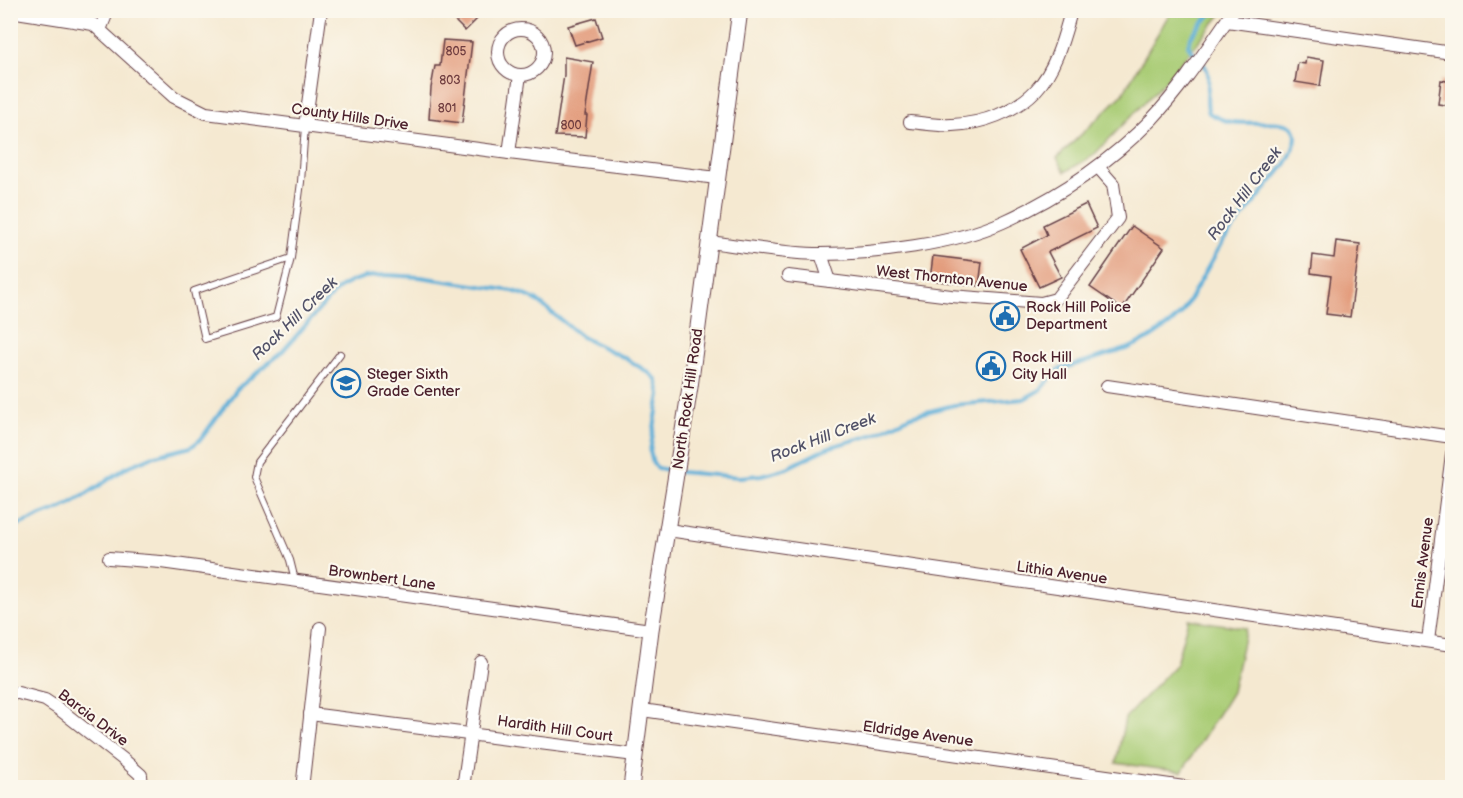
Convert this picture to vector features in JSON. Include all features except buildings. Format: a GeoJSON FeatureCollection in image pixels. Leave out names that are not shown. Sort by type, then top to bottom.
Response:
{"type":"FeatureCollection","features":[{"type":"Feature","properties":{"kind":"street"},"geometry":{"type":"LineString","coordinates":[[100,30],[108,10]]}},
{"type":"Feature","properties":{"kind":"street"},"geometry":{"type":"LineString","coordinates":[[305,126],[321,10]]}},
{"type":"Feature","properties":{"kind":"street","name":"North Rock Hill Road"},"geometry":{"type":"LineString","coordinates":[[631,788],[651,630],[700,317],[740,10]]}},
{"type":"Feature","properties":{"kind":"street","name":"County Hills Drive"},"geometry":{"type":"LineString","coordinates":[[10,11],[93,24],[174,97],[206,112],[509,153],[717,178]]}},
{"type":"Feature","properties":{"kind":"street"},"geometry":{"type":"LineString","coordinates":[[910,122],[951,126],[981,121],[1010,110],[1036,90],[1045,77],[1061,47],[1070,12]]}},
{"type":"Feature","properties":{"kind":"street"},"geometry":{"type":"LineString","coordinates":[[708,242],[821,254],[893,249],[950,238],[1002,223],[1047,199],[1098,166],[1152,118],[1195,65],[1230,16],[1452,53]]}},
{"type":"Feature","properties":{"kind":"street"},"geometry":{"type":"LineString","coordinates":[[509,153],[520,75]]}},
{"type":"Feature","properties":{"kind":"street","name":"West Thornton Avenue"},"geometry":{"type":"LineString","coordinates":[[788,276],[951,296],[1041,303],[1056,299],[1118,218],[1113,184],[1098,166]]}},
{"type":"Feature","properties":{"kind":"street"},"geometry":{"type":"LineString","coordinates":[[821,254],[830,281]]}},
{"type":"Feature","properties":{"kind":"street"},"geometry":{"type":"LineString","coordinates":[[1107,386],[1452,437]]}},
{"type":"Feature","properties":{"kind":"street","name":"Ennis Avenue"},"geometry":{"type":"LineString","coordinates":[[1428,641],[1452,454]]}},
{"type":"Feature","properties":{"kind":"street","name":"Lithia Avenue"},"geometry":{"type":"LineString","coordinates":[[668,530],[1452,645]]}},
{"type":"Feature","properties":{"kind":"street","name":"Brownbert Lane"},"geometry":{"type":"LineString","coordinates":[[109,558],[161,562],[651,630]]}},
{"type":"Feature","properties":{"kind":"street"},"geometry":{"type":"LineString","coordinates":[[303,780],[320,628]]}},
{"type":"Feature","properties":{"kind":"street"},"geometry":{"type":"LineString","coordinates":[[463,788],[481,662]]}},
{"type":"Feature","properties":{"kind":"street","name":"Barcia Drive"},"geometry":{"type":"LineString","coordinates":[[10,693],[45,700],[63,712],[141,776],[142,788]]}},
{"type":"Feature","properties":{"kind":"street","name":"Eldridge Avenue"},"geometry":{"type":"LineString","coordinates":[[642,710],[1191,788]]}},
{"type":"Feature","properties":{"kind":"street","name":"Hardith Hill Court"},"geometry":{"type":"LineString","coordinates":[[310,714],[635,755]]}},
{"type":"Feature","properties":{"kind":"lane"},"geometry":{"type":"LineString","coordinates":[[291,258],[194,291],[205,339],[276,317],[291,258],[301,182],[305,126]]}},
{"type":"Feature","properties":{"kind":"lane"},"geometry":{"type":"LineString","coordinates":[[295,581],[290,560],[254,477],[255,470],[257,462],[340,354]]}},
{"type":"Feature","properties":{"kind":"green space"},"geometry":{"type":"Polygon","coordinates":[[[1171,11],[1224,11],[1168,78],[1093,156],[1065,172],[1057,158],[1122,95],[1171,11]]]}},
{"type":"Feature","properties":{"kind":"green space"},"geometry":{"type":"Polygon","coordinates":[[[1188,619],[1246,628],[1232,692],[1182,772],[1116,763],[1125,718],[1176,664],[1188,619]]]}},
{"type":"Feature","properties":{"kind":"waterway","name":"Rock Hill Creek"},"geometry":{"type":"LineString","coordinates":[[679,472],[740,477],[761,475],[787,468],[827,448],[872,435],[911,416],[954,405],[1024,399],[1040,390],[1058,370],[1129,348],[1169,325],[1182,313],[1223,241],[1285,165],[1294,147],[1296,135],[1292,127],[1284,124],[1231,122],[1209,113],[1208,73],[1205,65],[1188,45],[1196,30],[1216,10]]}},
{"type":"Feature","properties":{"kind":"waterway","name":"Rock Hill Creek"},"geometry":{"type":"LineString","coordinates":[[10,528],[62,508],[127,467],[151,457],[191,447],[201,439],[237,389],[281,353],[341,287],[365,277],[386,275],[420,277],[513,291],[525,295],[536,300],[582,337],[627,359],[649,373],[656,379],[660,394],[650,451],[653,464],[658,468],[672,471]]}},
{"type":"Feature","properties":{"kind":"place","name":"Rock Hill Police Department"},"geometry":{"type":"Point","coordinates":[1005,316]}},
{"type":"Feature","properties":{"kind":"place","name":"Rock Hill City Hall"},"geometry":{"type":"Point","coordinates":[991,366]}},
{"type":"Feature","properties":{"kind":"place","name":"Steger Sixth Grade Center"},"geometry":{"type":"Point","coordinates":[346,383]}}]}
